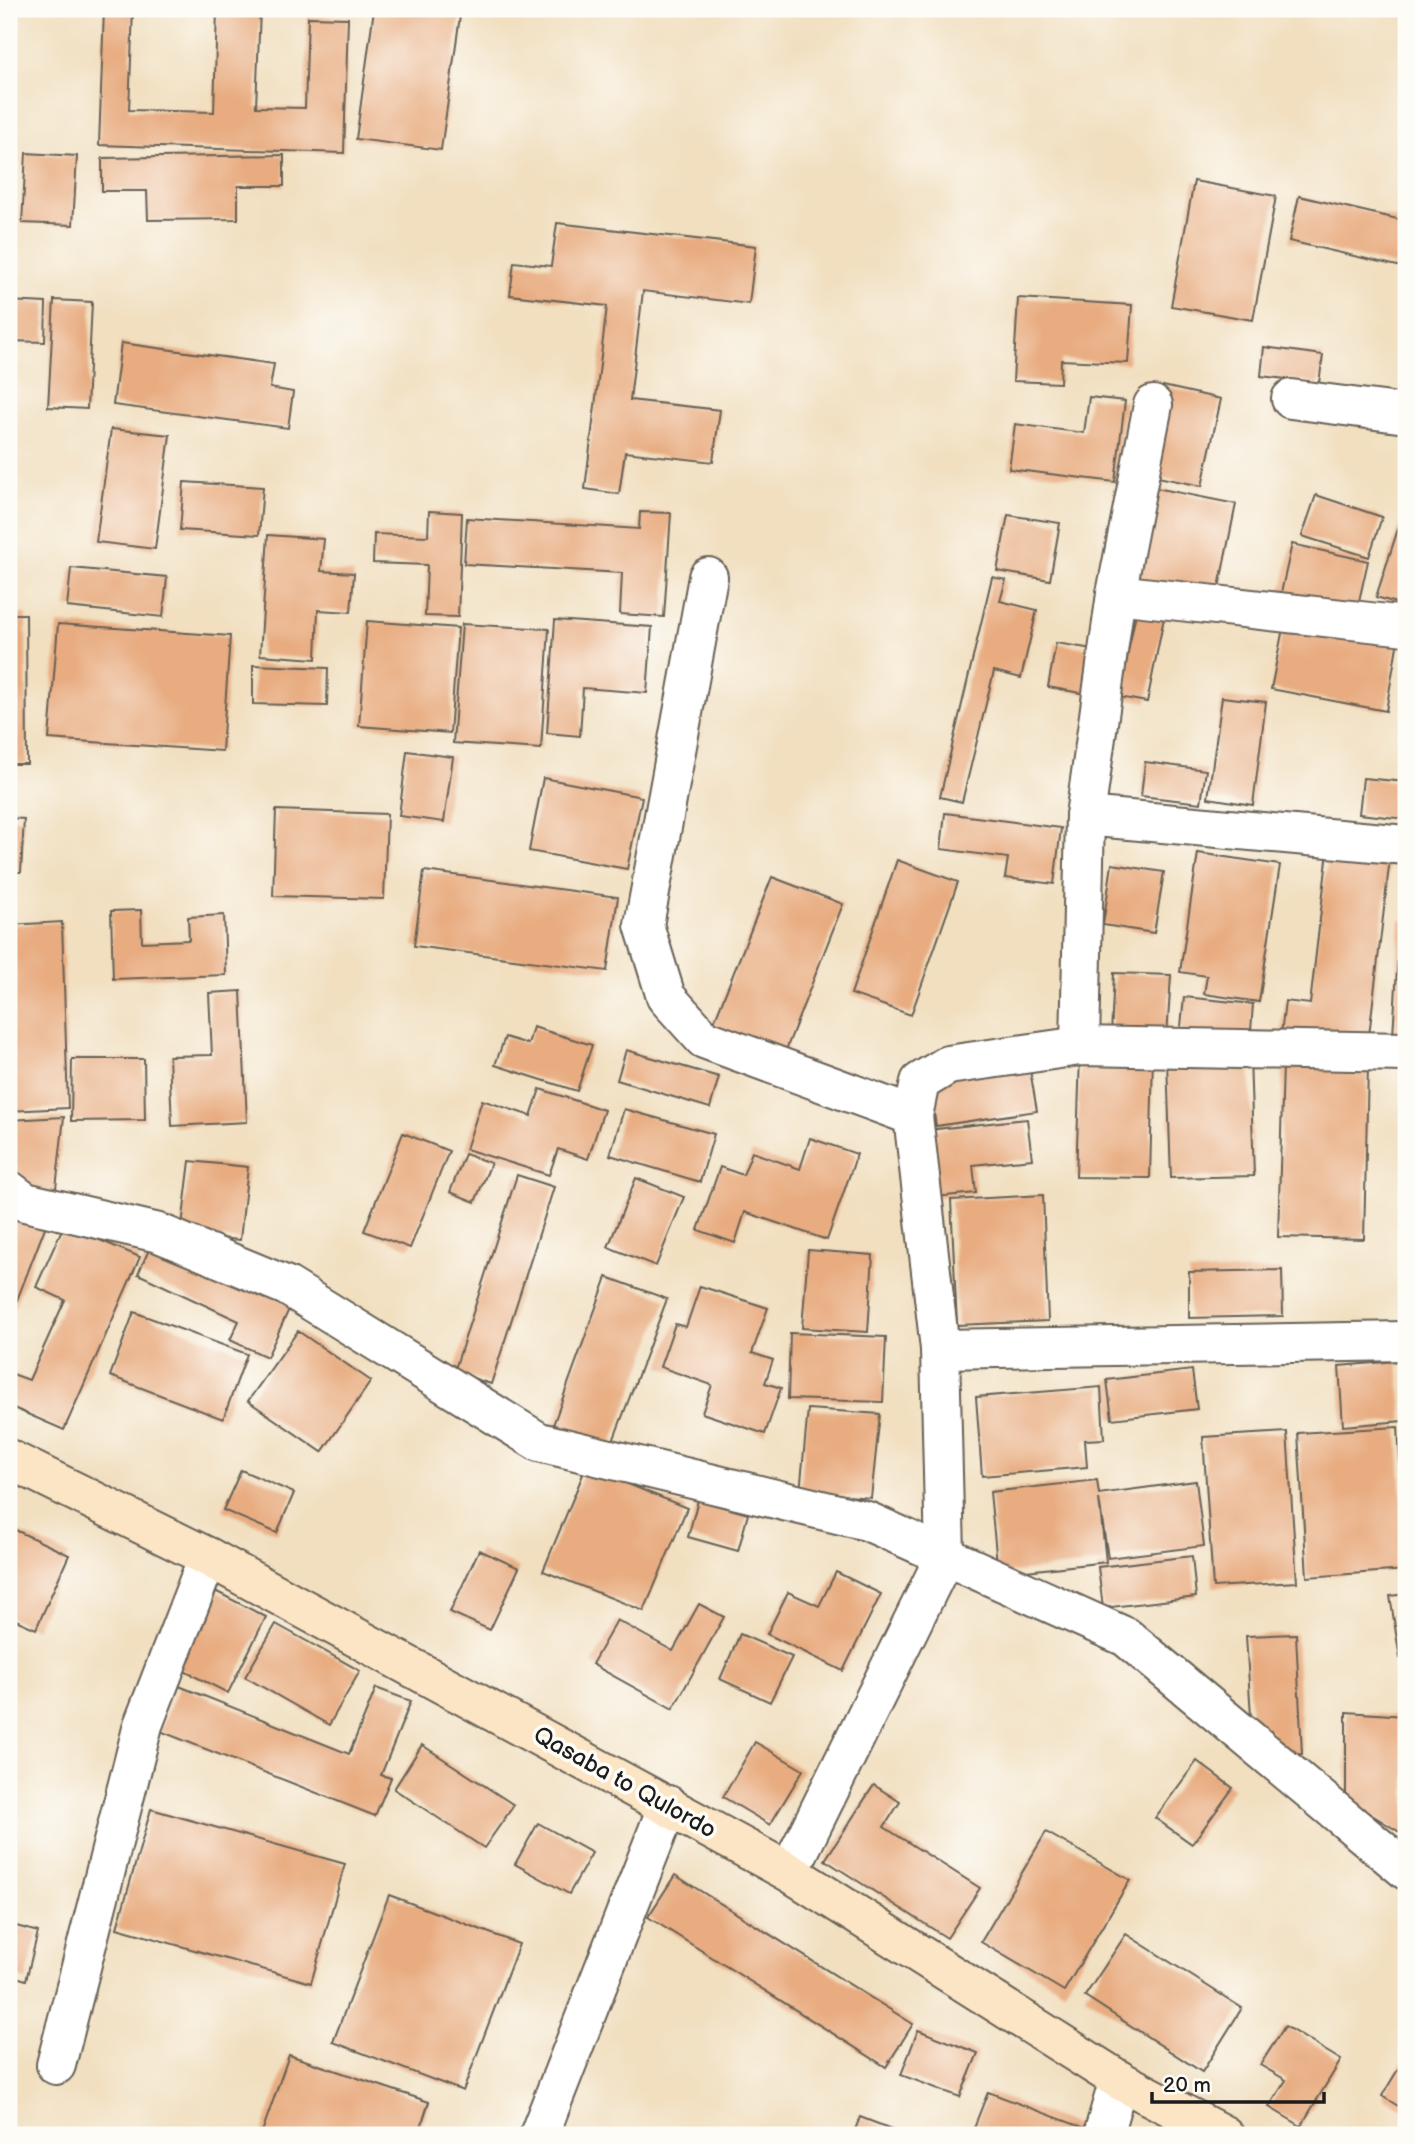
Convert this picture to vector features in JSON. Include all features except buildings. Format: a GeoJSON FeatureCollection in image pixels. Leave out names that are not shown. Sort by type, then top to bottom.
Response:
{"type":"FeatureCollection","features":[{"type":"Feature","properties":{"kind":"street"},"geometry":{"type":"LineString","coordinates":[[1291,399],[1406,414]]}},
{"type":"Feature","properties":{"kind":"street"},"geometry":{"type":"LineString","coordinates":[[1080,1046],[1085,816],[1116,594],[1153,405]]}},
{"type":"Feature","properties":{"kind":"street"},"geometry":{"type":"LineString","coordinates":[[708,577],[644,925],[666,997],[704,1039],[913,1116]]}},
{"type":"Feature","properties":{"kind":"street"},"geometry":{"type":"LineString","coordinates":[[1116,594],[1406,626]]}},
{"type":"Feature","properties":{"kind":"street"},"geometry":{"type":"LineString","coordinates":[[1085,816],[1406,845]]}},
{"type":"Feature","properties":{"kind":"street"},"geometry":{"type":"LineString","coordinates":[[789,1872],[945,1556],[940,1349],[913,1116],[920,1082],[948,1065],[1080,1046],[1406,1052]]}},
{"type":"Feature","properties":{"kind":"street"},"geometry":{"type":"LineString","coordinates":[[9,1190],[25,1202],[159,1233],[286,1286],[539,1442],[867,1521],[1126,1637],[1406,1870]]}},
{"type":"Feature","properties":{"kind":"street"},"geometry":{"type":"LineString","coordinates":[[940,1349],[1406,1341]]}},
{"type":"Feature","properties":{"kind":"street","name":"Qasaba to Qulordo"},"geometry":{"type":"LineString","coordinates":[[9,1459],[208,1557],[789,1872],[1119,2080],[1224,2135]]}},
{"type":"Feature","properties":{"kind":"street"},"geometry":{"type":"LineString","coordinates":[[56,2066],[143,1725],[208,1557]]}},
{"type":"Feature","properties":{"kind":"street"},"geometry":{"type":"LineString","coordinates":[[539,2135],[668,1805]]}},
{"type":"Feature","properties":{"kind":"street"},"geometry":{"type":"LineString","coordinates":[[1103,2135],[1119,2080]]}}]}
